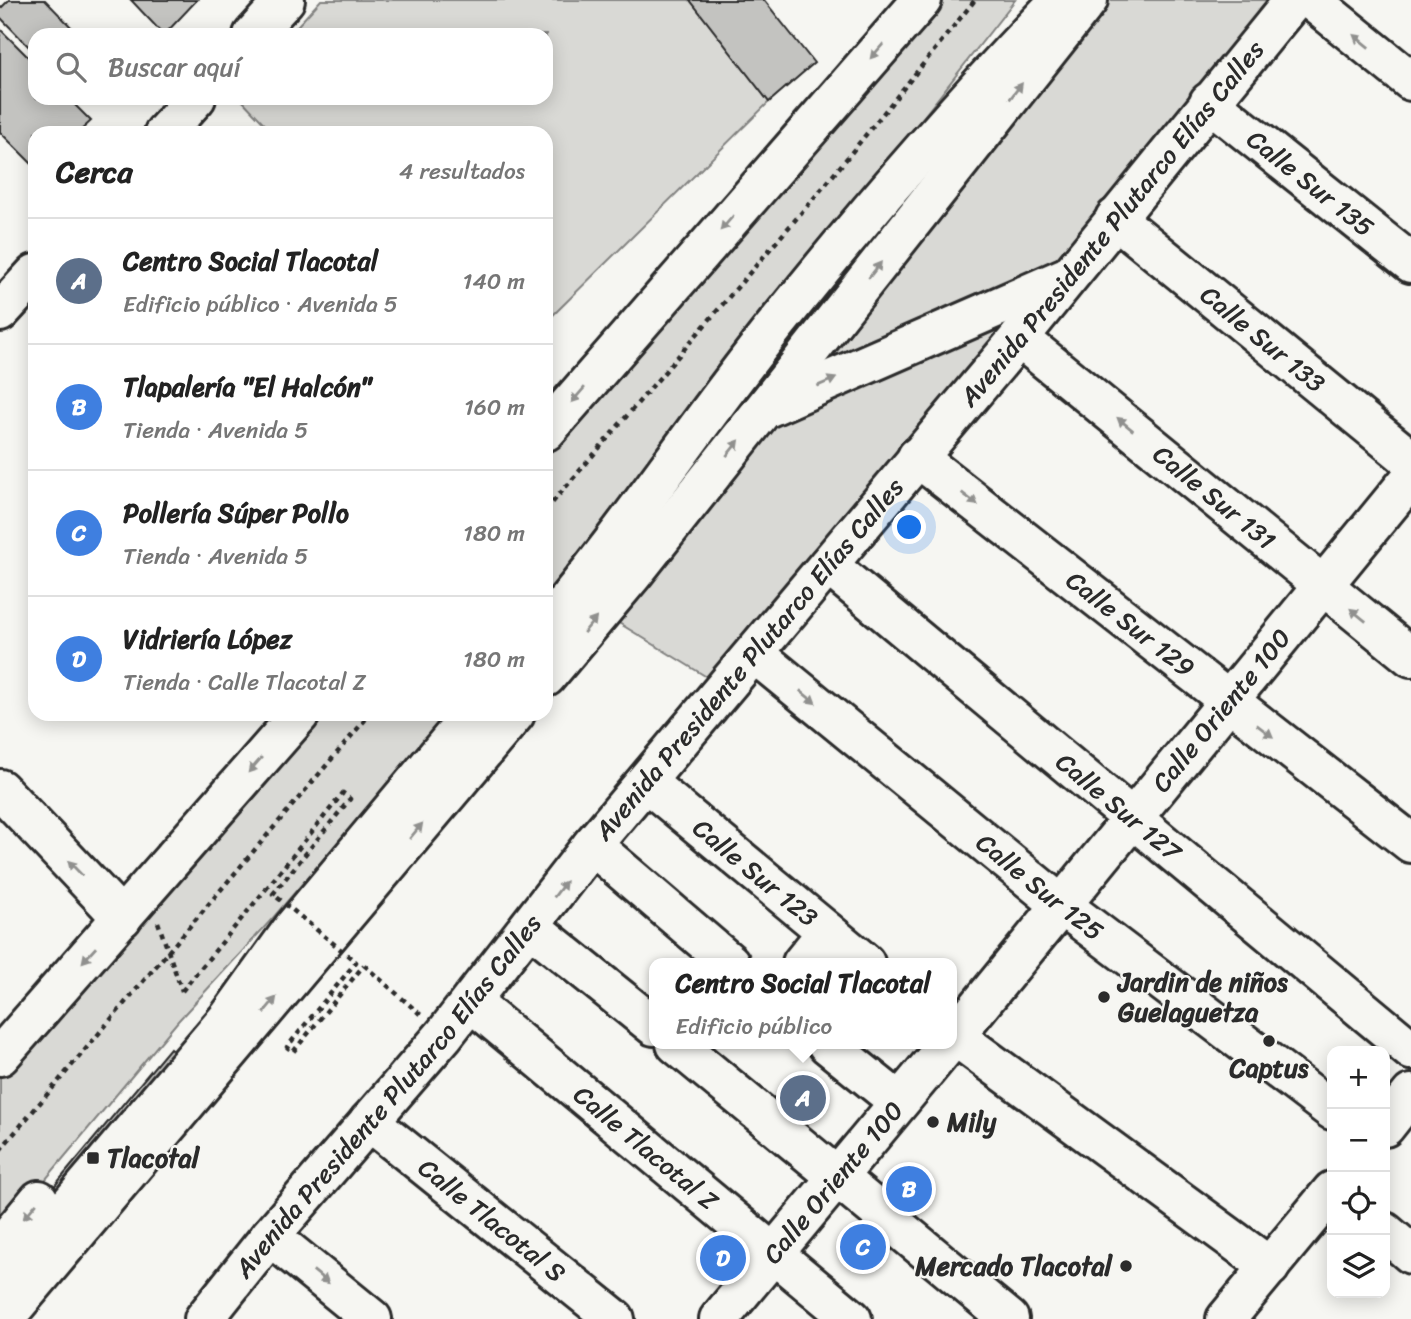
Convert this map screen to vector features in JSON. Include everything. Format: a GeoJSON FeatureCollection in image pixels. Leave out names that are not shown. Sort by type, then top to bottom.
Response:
{"type":"FeatureCollection","features":[{"type":"Feature","properties":{"kind":"street"},"geometry":{"type":"LineString","coordinates":[[259,28],[285,0]]}},
{"type":"Feature","properties":{"kind":"street"},"geometry":{"type":"LineString","coordinates":[[553,423],[922,0]]}},
{"type":"Feature","properties":{"kind":"street"},"geometry":{"type":"LineString","coordinates":[[968,96],[1030,0]]}},
{"type":"Feature","properties":{"kind":"street"},"geometry":{"type":"LineString","coordinates":[[553,618],[610,551],[770,332],[968,96],[1060,0]]}},
{"type":"Feature","properties":{"kind":"street"},"geometry":{"type":"LineString","coordinates":[[553,668],[764,409],[1088,0]]}},
{"type":"Feature","properties":{"kind":"street","name":"Avenida Presidente Plutarco Elías Calles"},"geometry":{"type":"LineString","coordinates":[[204,1319],[270,1236],[444,1035],[531,927],[592,845],[1019,338],[1065,278],[1294,0]]}},
{"type":"Feature","properties":{"kind":"street"},"geometry":{"type":"LineString","coordinates":[[1311,0],[1411,81]]}},
{"type":"Feature","properties":{"kind":"street","name":"Calle Sur 135"},"geometry":{"type":"LineString","coordinates":[[1209,102],[1411,263]]}},
{"type":"Feature","properties":{"kind":"street"},"geometry":{"type":"LineString","coordinates":[[170,126],[190,105]]}},
{"type":"Feature","properties":{"kind":"street","name":"Calle Sur 133"},"geometry":{"type":"LineString","coordinates":[[1115,218],[1411,460]]}},
{"type":"Feature","properties":{"kind":"street"},"geometry":{"type":"LineString","coordinates":[[764,409],[1065,278]]}},
{"type":"Feature","properties":{"kind":"street"},"geometry":{"type":"LineString","coordinates":[[0,312],[28,283]]}},
{"type":"Feature","properties":{"kind":"street","name":"Calle Sur 131"},"geometry":{"type":"LineString","coordinates":[[1019,338],[1411,657]]}},
{"type":"Feature","properties":{"kind":"street","name":"Calle Sur 129"},"geometry":{"type":"LineString","coordinates":[[917,457],[1411,843]]}},
{"type":"Feature","properties":{"kind":"street","name":"Calle Oriente 100"},"geometry":{"type":"LineString","coordinates":[[957,1031],[1411,478]]}},
{"type":"Feature","properties":{"kind":"street","name":"Calle Sur 127"},"geometry":{"type":"LineString","coordinates":[[828,565],[1411,1050]]}},
{"type":"Feature","properties":{"kind":"street","name":"Calle Sur 125"},"geometry":{"type":"LineString","coordinates":[[755,654],[1060,904],[1331,1109]]}},
{"type":"Feature","properties":{"kind":"street"},"geometry":{"type":"LineString","coordinates":[[0,1056],[294,721]]}},
{"type":"Feature","properties":{"kind":"street"},"geometry":{"type":"LineString","coordinates":[[0,1287],[229,1017],[293,928],[466,721]]}},
{"type":"Feature","properties":{"kind":"street"},"geometry":{"type":"LineString","coordinates":[[4,1319],[509,721]]}},
{"type":"Feature","properties":{"kind":"street","name":"Calle Sur 123"},"geometry":{"type":"LineString","coordinates":[[646,782],[859,958]]}},
{"type":"Feature","properties":{"kind":"street"},"geometry":{"type":"LineString","coordinates":[[0,789],[125,915]]}},
{"type":"Feature","properties":{"kind":"street"},"geometry":{"type":"LineString","coordinates":[[592,845],[719,958]]}},
{"type":"Feature","properties":{"kind":"street"},"geometry":{"type":"LineString","coordinates":[[531,927],[649,1022]]}},
{"type":"Feature","properties":{"kind":"street"},"geometry":{"type":"LineString","coordinates":[[0,1247],[209,1000],[293,928]]}},
{"type":"Feature","properties":{"kind":"street"},"geometry":{"type":"LineString","coordinates":[[806,958],[827,932]]}},
{"type":"Feature","properties":{"kind":"street","name":"Calle Tlacotal Z"},"geometry":{"type":"LineString","coordinates":[[471,1002],[852,1319]]}},
{"type":"Feature","properties":{"kind":"street"},"geometry":{"type":"LineString","coordinates":[[957,1042],[1270,1266]]}},
{"type":"Feature","properties":{"kind":"street"},"geometry":{"type":"LineString","coordinates":[[682,1049],[1009,1319]]}},
{"type":"Feature","properties":{"kind":"street"},"geometry":{"type":"LineString","coordinates":[[833,1049],[899,1102]]}},
{"type":"Feature","properties":{"kind":"street","name":"Calle Oriente 100"},"geometry":{"type":"LineString","coordinates":[[719,1319],[942,1049]]}},
{"type":"Feature","properties":{"kind":"street"},"geometry":{"type":"LineString","coordinates":[[1390,1121],[1411,1094]]}},
{"type":"Feature","properties":{"kind":"street","name":"Calle Tlacotal S"},"geometry":{"type":"LineString","coordinates":[[369,1121],[615,1319]]}},
{"type":"Feature","properties":{"kind":"street"},"geometry":{"type":"LineString","coordinates":[[1235,1316],[1270,1266],[1327,1197]]}},
{"type":"Feature","properties":{"kind":"street"},"geometry":{"type":"LineString","coordinates":[[1389,1235],[1411,1254]]}},
{"type":"Feature","properties":{"kind":"street"},"geometry":{"type":"LineString","coordinates":[[270,1236],[372,1319]]}},
{"type":"Feature","properties":{"kind":"street"},"geometry":{"type":"LineString","coordinates":[[30,1319],[46,1270]]}},
{"type":"Feature","properties":{"kind":"path"},"geometry":{"type":"LineString","coordinates":[[553,502],[826,184],[975,0]]}},
{"type":"Feature","properties":{"kind":"path"},"geometry":{"type":"LineString","coordinates":[[0,1150],[364,721]]}},
{"type":"Feature","properties":{"kind":"path"},"geometry":{"type":"LineString","coordinates":[[125,915],[159,922],[183,991],[343,793],[350,799],[273,894],[356,962],[287,1047],[293,1052],[364,965],[444,1035]]}},
{"type":"Feature","properties":{"kind":"shaded area"},"geometry":{"type":"Polygon","coordinates":[[[321,0],[690,0],[769,102],[553,315],[553,126],[266,126],[247,105],[553,105],[553,28],[295,28],[321,0]]]}},
{"type":"Feature","properties":{"kind":"shaded area"},"geometry":{"type":"Polygon","coordinates":[[[934,0],[1015,0],[888,162],[764,308],[553,590],[553,437],[934,0]]]}},
{"type":"Feature","properties":{"kind":"shaded area"},"geometry":{"type":"Polygon","coordinates":[[[1094,0],[1281,0],[1062,266],[817,379],[1094,0]]]}},
{"type":"Feature","properties":{"kind":"shaded area"},"geometry":{"type":"Polygon","coordinates":[[[1032,304],[715,682],[614,620],[787,410],[1032,304]]]}},
{"type":"Feature","properties":{"kind":"shaded area"},"geometry":{"type":"Polygon","coordinates":[[[305,721],[442,721],[272,919],[178,1021],[0,1234],[0,1071],[305,721]]]}},
{"type":"Feature","properties":{"kind":"building"},"geometry":{"type":"Polygon","coordinates":[[[9,0],[45,0],[72,28],[28,28],[28,46],[0,17],[0,9],[9,0]]]}},
{"type":"Feature","properties":{"kind":"building"},"geometry":{"type":"Polygon","coordinates":[[[131,0],[197,0],[171,28],[157,28],[131,0]]]}},
{"type":"Feature","properties":{"kind":"building"},"geometry":{"type":"Polygon","coordinates":[[[690,0],[764,0],[814,63],[769,102],[690,0]]]}},
{"type":"Feature","properties":{"kind":"building"},"geometry":{"type":"Polygon","coordinates":[[[0,29],[28,57],[28,105],[75,105],[91,121],[86,126],[28,126],[28,160],[0,132],[0,29]]]}},
{"type":"Feature","properties":{"kind":"building"},"geometry":{"type":"Polygon","coordinates":[[[170,1048],[187,1063],[0,1251],[170,1048]]]}},
{"type":"Feature","properties":{"kind":"place","name":"Jardin de niños Guelaguetza"},"geometry":{"type":"Point","coordinates":[1104,997]}},
{"type":"Feature","properties":{"kind":"place","name":"Captus"},"geometry":{"type":"Point","coordinates":[1269,1041]}},
{"type":"Feature","properties":{"kind":"place","name":"Centro Social Tlacotal"},"geometry":{"type":"Point","coordinates":[803,1098]}},
{"type":"Feature","properties":{"kind":"place","name":"Mily"},"geometry":{"type":"Point","coordinates":[933,1122]}},
{"type":"Feature","properties":{"kind":"place","name":"Tlacotal"},"geometry":{"type":"Point","coordinates":[93,1158]}},
{"type":"Feature","properties":{"kind":"place","name":"Tlapalería \"El Halcón\""},"geometry":{"type":"Point","coordinates":[909,1189]}},
{"type":"Feature","properties":{"kind":"place","name":"Pollería Súper Pollo"},"geometry":{"type":"Point","coordinates":[863,1247]}},
{"type":"Feature","properties":{"kind":"place","name":"Vidriería López"},"geometry":{"type":"Point","coordinates":[723,1258]}},
{"type":"Feature","properties":{"kind":"place","name":"Mercado Tlacotal"},"geometry":{"type":"Point","coordinates":[1126,1266]}}]}
